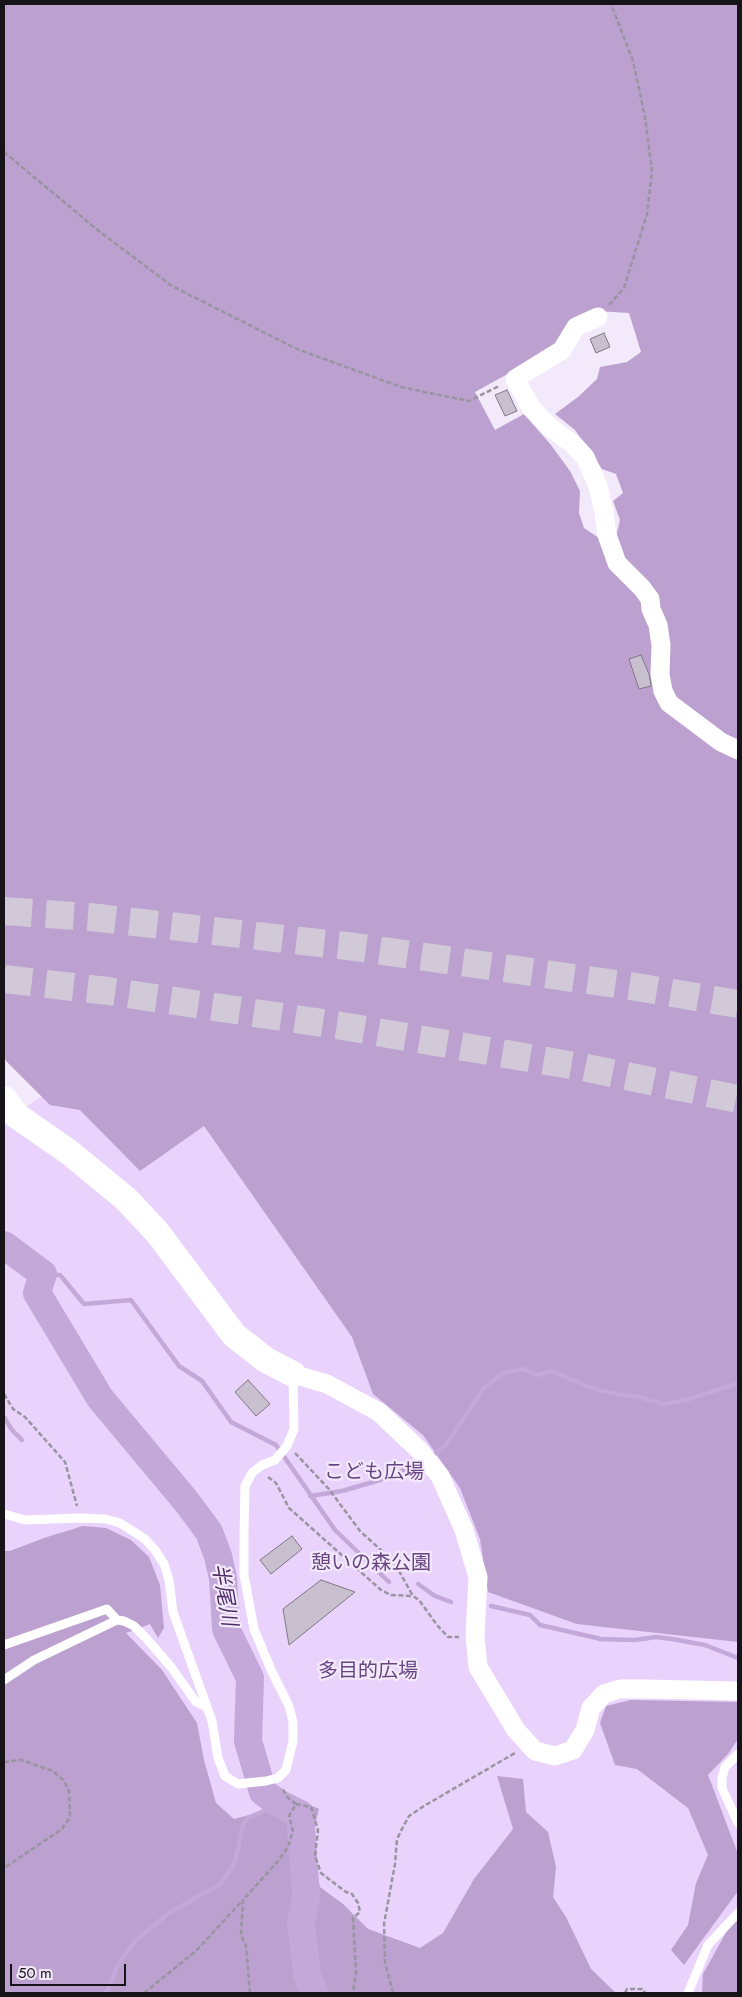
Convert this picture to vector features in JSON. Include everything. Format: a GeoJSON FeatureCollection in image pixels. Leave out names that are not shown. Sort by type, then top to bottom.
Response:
{"type":"FeatureCollection","features":[{"type":"Feature","properties":{"kind":"street"},"geometry":{"type":"LineString","coordinates":[[598,317],[576,327],[562,350],[515,379],[532,409],[552,429],[573,444],[585,457],[598,486],[604,512],[606,535],[617,563],[642,588],[650,599],[651,609],[658,625],[661,645],[660,674],[663,691],[669,703],[721,742],[738,750]]}},
{"type":"Feature","properties":{"kind":"street"},"geometry":{"type":"LineString","coordinates":[[4,1099],[16,1116],[69,1152],[126,1199],[157,1232],[234,1335],[266,1360],[292,1374],[327,1384],[379,1412],[419,1450],[434,1468],[440,1476],[464,1530],[478,1577],[475,1634],[478,1667],[516,1730],[535,1751],[555,1756],[573,1750],[585,1730],[591,1708],[604,1694],[620,1689],[738,1691]]}},
{"type":"Feature","properties":{"kind":"lane"},"geometry":{"type":"LineString","coordinates":[[4,1514],[25,1520],[105,1519],[120,1523],[145,1539],[156,1550],[170,1580],[173,1612],[212,1721],[218,1758],[225,1776],[238,1784],[278,1778],[286,1770],[290,1758],[294,1722],[289,1706],[254,1629],[244,1575],[245,1486],[252,1473],[275,1460],[287,1446],[294,1429],[292,1374]]}},
{"type":"Feature","properties":{"kind":"lane"},"geometry":{"type":"LineString","coordinates":[[4,1645],[107,1609],[117,1620]]}},
{"type":"Feature","properties":{"kind":"lane"},"geometry":{"type":"LineString","coordinates":[[4,1680],[34,1660],[117,1620],[134,1626],[171,1667],[196,1702],[206,1707]]}},
{"type":"Feature","properties":{"kind":"lane"},"geometry":{"type":"LineString","coordinates":[[738,1754],[725,1767],[722,1778],[722,1788],[738,1823]]}},
{"type":"Feature","properties":{"kind":"lane"},"geometry":{"type":"LineString","coordinates":[[688,1993],[708,1945],[738,1914]]}},
{"type":"Feature","properties":{"kind":"path"},"geometry":{"type":"LineString","coordinates":[[598,317],[624,288],[647,214],[652,170],[645,116],[633,62],[610,4]]}},
{"type":"Feature","properties":{"kind":"path"},"geometry":{"type":"LineString","coordinates":[[4,152],[100,232],[172,286],[297,349],[401,387],[469,401],[515,379]]}},
{"type":"Feature","properties":{"kind":"path"},"geometry":{"type":"LineString","coordinates":[[4,1394],[13,1409],[25,1417],[65,1462],[80,1518]]}},
{"type":"Feature","properties":{"kind":"path"},"geometry":{"type":"LineString","coordinates":[[287,1446],[328,1488],[360,1531],[394,1562],[413,1596]]}},
{"type":"Feature","properties":{"kind":"path"},"geometry":{"type":"LineString","coordinates":[[259,1468],[276,1483],[289,1508],[381,1590],[390,1596],[413,1596],[420,1600],[437,1625],[448,1637],[475,1634]]}},
{"type":"Feature","properties":{"kind":"path"},"geometry":{"type":"LineString","coordinates":[[393,1993],[385,1962],[384,1924],[396,1864],[398,1839],[403,1826],[409,1816],[424,1806],[509,1756],[530,1746]]}},
{"type":"Feature","properties":{"kind":"path"},"geometry":{"type":"LineString","coordinates":[[4,1762],[21,1760],[54,1771],[64,1781],[69,1790],[70,1816],[62,1829],[57,1833],[4,1868]]}},
{"type":"Feature","properties":{"kind":"path"},"geometry":{"type":"LineString","coordinates":[[278,1778],[286,1796],[296,1804],[312,1807],[318,1830],[315,1856],[321,1873],[346,1892],[352,1894],[358,1903],[360,1912],[353,1918],[356,1972],[353,1993]]}},
{"type":"Feature","properties":{"kind":"path"},"geometry":{"type":"LineString","coordinates":[[144,1993],[196,1951],[278,1861],[288,1847],[293,1831],[290,1816],[296,1804]]}},
{"type":"Feature","properties":{"kind":"path"},"geometry":{"type":"LineString","coordinates":[[243,1900],[241,1935],[246,1946],[250,1993]]}},
{"type":"Feature","properties":{"kind":"path"},"geometry":{"type":"LineString","coordinates":[[625,1993],[627,1989],[643,1989],[646,1993]]}},
{"type":"Feature","properties":{"kind":"green space","name":"憩いの森公園"},"geometry":{"type":"Polygon","coordinates":[[[738,776],[738,1993],[4,1993],[4,1129],[9,1118],[46,1094],[738,776]]]}},
{"type":"Feature","properties":{"kind":"shaded area"},"geometry":{"type":"Polygon","coordinates":[[[4,4],[738,4],[738,1642],[577,1624],[488,1592],[480,1539],[460,1488],[423,1435],[373,1394],[352,1337],[204,1126],[140,1171],[80,1110],[50,1105],[6,1061],[4,1056],[4,4]],[[596,311],[560,345],[475,392],[495,430],[524,414],[551,445],[570,471],[580,491],[579,513],[584,528],[599,538],[615,541],[620,520],[613,501],[623,493],[616,474],[602,469],[575,430],[555,414],[578,397],[597,379],[600,367],[627,362],[641,352],[629,313],[596,311]]]}},
{"type":"Feature","properties":{"kind":"shaded area"},"geometry":{"type":"Polygon","coordinates":[[[83,1526],[106,1528],[131,1540],[149,1557],[160,1585],[164,1628],[158,1638],[150,1624],[126,1633],[162,1670],[197,1723],[204,1760],[216,1803],[234,1819],[301,1801],[319,1809],[310,1844],[320,1887],[343,1904],[368,1929],[420,1948],[443,1933],[474,1879],[513,1829],[497,1776],[523,1779],[526,1812],[548,1832],[556,1867],[553,1897],[566,1917],[591,1969],[616,1993],[4,1993],[4,1551],[10,1551],[83,1526]]]}},
{"type":"Feature","properties":{"kind":"shaded area"},"geometry":{"type":"Polygon","coordinates":[[[631,1700],[738,1702],[738,1739],[728,1754],[708,1775],[738,1854],[738,1891],[684,1965],[671,1950],[688,1925],[696,1883],[708,1855],[688,1808],[637,1769],[615,1765],[600,1723],[606,1706],[631,1700]]]}},
{"type":"Feature","properties":{"kind":"shaded area"},"geometry":{"type":"Polygon","coordinates":[[[738,1911],[738,1993],[702,1993],[703,1974],[738,1911]]]}},
{"type":"Feature","properties":{"kind":"building"},"geometry":{"type":"Polygon","coordinates":[[[604,333],[610,347],[596,353],[590,339],[604,333]]]}},
{"type":"Feature","properties":{"kind":"building"},"geometry":{"type":"Polygon","coordinates":[[[507,390],[517,411],[505,416],[495,395],[507,390]]]}},
{"type":"Feature","properties":{"kind":"building"},"geometry":{"type":"Polygon","coordinates":[[[641,655],[649,674],[651,686],[639,689],[629,659],[641,655]]]}},
{"type":"Feature","properties":{"kind":"building"},"geometry":{"type":"Polygon","coordinates":[[[248,1380],[270,1404],[256,1416],[235,1392],[248,1380]]]}},
{"type":"Feature","properties":{"kind":"building"},"geometry":{"type":"Polygon","coordinates":[[[292,1536],[302,1549],[271,1574],[260,1560],[292,1536]]]}},
{"type":"Feature","properties":{"kind":"building"},"geometry":{"type":"Polygon","coordinates":[[[321,1580],[355,1592],[289,1645],[283,1609],[321,1580]]]}},
{"type":"Feature","properties":{"kind":"waterway","name":"半尾川"},"geometry":{"type":"LineString","coordinates":[[4,1245],[43,1274],[37,1293],[100,1398],[186,1501],[209,1532],[218,1556],[223,1578],[226,1629],[250,1678],[248,1741],[263,1792],[278,1803],[300,1814],[306,1897],[301,1923],[307,1974],[314,1993]]}},
{"type":"Feature","properties":{"kind":"waterway"},"geometry":{"type":"LineString","coordinates":[[43,1274],[60,1275],[84,1304],[131,1300],[179,1366],[202,1381],[231,1422],[276,1445],[335,1530],[389,1582]]}},
{"type":"Feature","properties":{"kind":"waterway"},"geometry":{"type":"LineString","coordinates":[[431,1457],[445,1446],[484,1388],[503,1373],[523,1369],[537,1375],[551,1371],[592,1388],[640,1397],[663,1404],[686,1400],[738,1383]]}},
{"type":"Feature","properties":{"kind":"waterway"},"geometry":{"type":"LineString","coordinates":[[4,1417],[12,1430],[22,1440]]}},
{"type":"Feature","properties":{"kind":"waterway"},"geometry":{"type":"LineString","coordinates":[[310,1496],[342,1491],[380,1480],[422,1462]]}},
{"type":"Feature","properties":{"kind":"waterway"},"geometry":{"type":"LineString","coordinates":[[418,1584],[435,1596],[451,1602]]}},
{"type":"Feature","properties":{"kind":"waterway"},"geometry":{"type":"LineString","coordinates":[[491,1606],[530,1615],[540,1625],[601,1639],[635,1640],[656,1637],[672,1639],[705,1645],[738,1658]]}},
{"type":"Feature","properties":{"kind":"waterway"},"geometry":{"type":"LineString","coordinates":[[106,1993],[118,1965],[135,1941],[170,1912],[219,1885],[235,1862],[243,1825],[248,1818],[275,1806],[273,1799]]}},
{"type":"Feature","properties":{"kind":"tunnel"},"geometry":{"type":"LineString","coordinates":[[4,911],[90,917],[355,947],[630,986],[738,1004]]}},
{"type":"Feature","properties":{"kind":"tunnel"},"geometry":{"type":"LineString","coordinates":[[4,979],[108,991],[342,1026],[582,1067],[738,1099]]}},
{"type":"Feature","properties":{"kind":"park label","name":"こども広場"},"geometry":{"type":"Point","coordinates":[374,1473]}},
{"type":"Feature","properties":{"kind":"park label","name":"多目的広場"},"geometry":{"type":"Point","coordinates":[368,1672]}}]}
